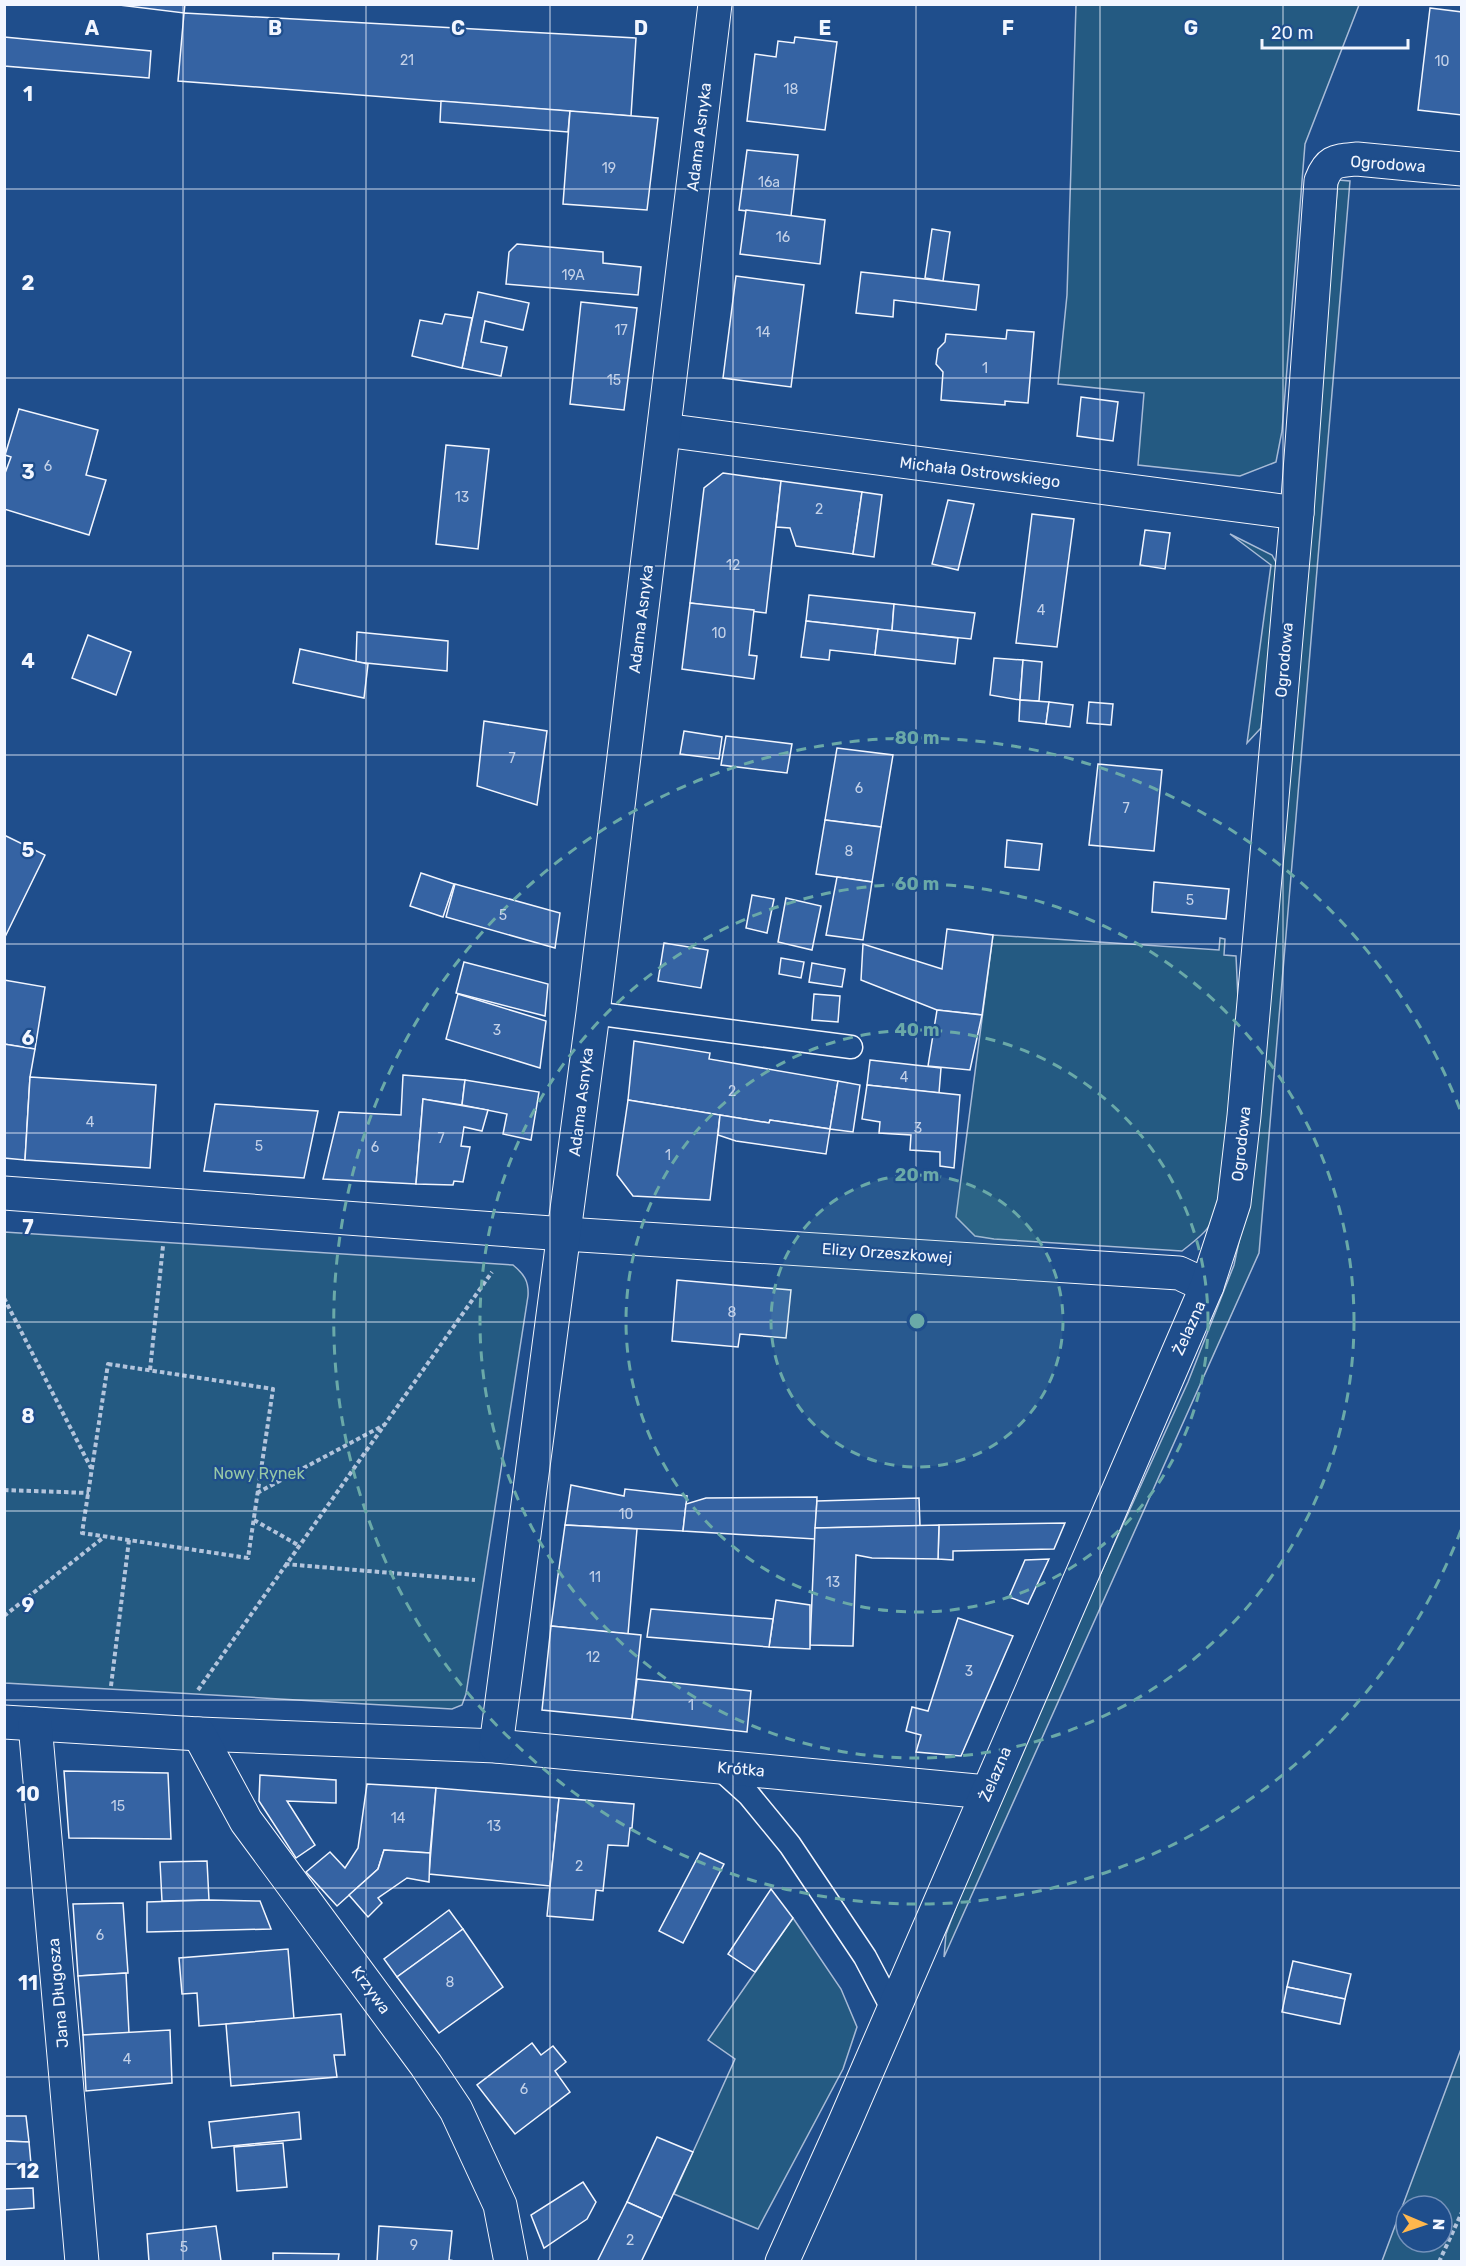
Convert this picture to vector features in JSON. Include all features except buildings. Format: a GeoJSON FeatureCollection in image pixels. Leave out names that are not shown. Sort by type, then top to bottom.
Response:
{"type":"FeatureCollection","features":[{"type":"Feature","properties":{"kind":"street","name":"Adama Asnyka"},"geometry":{"type":"LineString","coordinates":[[565,1234],[715,4]]}},
{"type":"Feature","properties":{"kind":"street","name":"Ogrodowa"},"geometry":{"type":"LineString","coordinates":[[1207,1286],[1234,1203],[1238,1172],[1297,513],[1321,181],[1333,163],[1357,159],[1461,169]]}},
{"type":"Feature","properties":{"kind":"street","name":"Michała Ostrowskiego"},"geometry":{"type":"LineString","coordinates":[[664,430],[1297,513]]}},
{"type":"Feature","properties":{"kind":"street"},"geometry":{"type":"LineString","coordinates":[[4,1193],[565,1234],[496,1746],[199,1734],[20,1723]]}},
{"type":"Feature","properties":{"kind":"street","name":"Elizy Orzeszkowej"},"geometry":{"type":"LineString","coordinates":[[565,1234],[1179,1273],[1207,1286]]}},
{"type":"Feature","properties":{"kind":"street","name":"Żelazna"},"geometry":{"type":"LineString","coordinates":[[782,2262],[894,2010],[1207,1286]]}},
{"type":"Feature","properties":{"kind":"street","name":"Jana Długosza"},"geometry":{"type":"LineString","coordinates":[[20,1723],[82,2262]]}},
{"type":"Feature","properties":{"kind":"street","name":"Krzywa"},"geometry":{"type":"LineString","coordinates":[[199,1734],[246,1821],[413,2047],[456,2110],[500,2205],[511,2262]]}},
{"type":"Feature","properties":{"kind":"street","name":"Krótka"},"geometry":{"type":"LineString","coordinates":[[496,1746],[987,1792]]}},
{"type":"Feature","properties":{"kind":"lane"},"geometry":{"type":"LineString","coordinates":[[593,1013],[851,1047]]}},
{"type":"Feature","properties":{"kind":"lane"},"geometry":{"type":"LineString","coordinates":[[718,1767],[748,1795],[790,1845],[865,1957],[894,2010]]}},
{"type":"Feature","properties":{"kind":"path"},"geometry":{"type":"LineString","coordinates":[[150,1370],[163,1242]]}},
{"type":"Feature","properties":{"kind":"path"},"geometry":{"type":"LineString","coordinates":[[195,1694],[498,1264]]}},
{"type":"Feature","properties":{"kind":"path"},"geometry":{"type":"LineString","coordinates":[[4,1298],[92,1469]]}},
{"type":"Feature","properties":{"kind":"path"},"geometry":{"type":"LineString","coordinates":[[108,1364],[273,1389],[248,1558],[82,1533],[92,1469],[108,1364]]}},
{"type":"Feature","properties":{"kind":"path"},"geometry":{"type":"LineString","coordinates":[[257,1493],[384,1425]]}},
{"type":"Feature","properties":{"kind":"path"},"geometry":{"type":"LineString","coordinates":[[4,1490],[89,1493]]}},
{"type":"Feature","properties":{"kind":"path"},"geometry":{"type":"LineString","coordinates":[[254,1520],[298,1545]]}},
{"type":"Feature","properties":{"kind":"path"},"geometry":{"type":"LineString","coordinates":[[4,1616],[105,1536]]}},
{"type":"Feature","properties":{"kind":"path"},"geometry":{"type":"LineString","coordinates":[[110,1689],[129,1540]]}},
{"type":"Feature","properties":{"kind":"path"},"geometry":{"type":"LineString","coordinates":[[285,1564],[482,1581]]}},
{"type":"Feature","properties":{"kind":"path"},"geometry":{"type":"LineString","coordinates":[[1439,2262],[1461,2212]]}},
{"type":"Feature","properties":{"kind":"green space"},"geometry":{"type":"Polygon","coordinates":[[[1076,5],[1359,5],[1305,144],[1282,431],[1276,462],[1240,476],[1138,465],[1144,393],[1058,384],[1067,295],[1076,5]]]}},
{"type":"Feature","properties":{"kind":"green space"},"geometry":{"type":"Polygon","coordinates":[[[1338,180],[1350,181],[1259,1253],[944,1957],[946,1934],[989,1818],[1188,1382],[1234,1265],[1253,1176],[1338,180]]]}},
{"type":"Feature","properties":{"kind":"green space"},"geometry":{"type":"Polygon","coordinates":[[[1230,534],[1272,555],[1278,566],[1261,728],[1247,743],[1271,565],[1230,534]]]}},
{"type":"Feature","properties":{"kind":"green space"},"geometry":{"type":"Polygon","coordinates":[[[993,935],[1219,950],[1220,938],[1225,939],[1224,955],[1236,956],[1238,999],[1221,1199],[1215,1217],[1207,1229],[1182,1251],[994,1239],[975,1236],[956,1217],[993,935]]]}},
{"type":"Feature","properties":{"kind":"green space","name":"Nowy Rynek"},"geometry":{"type":"Polygon","coordinates":[[[4,1232],[513,1265],[520,1272],[527,1282],[528,1296],[466,1694],[462,1705],[452,1709],[5,1683],[4,1232]]]}},
{"type":"Feature","properties":{"kind":"green space"},"geometry":{"type":"Polygon","coordinates":[[[793,1918],[841,1989],[857,2027],[843,2069],[758,2229],[674,2194],[735,2059],[708,2040],[793,1918]]]}},
{"type":"Feature","properties":{"kind":"green space"},"geometry":{"type":"Polygon","coordinates":[[[1461,2049],[1461,2261],[1382,2261],[1394,2229],[1394,2254],[1454,2254],[1454,2194],[1407,2194],[1461,2049]]]}}]}
